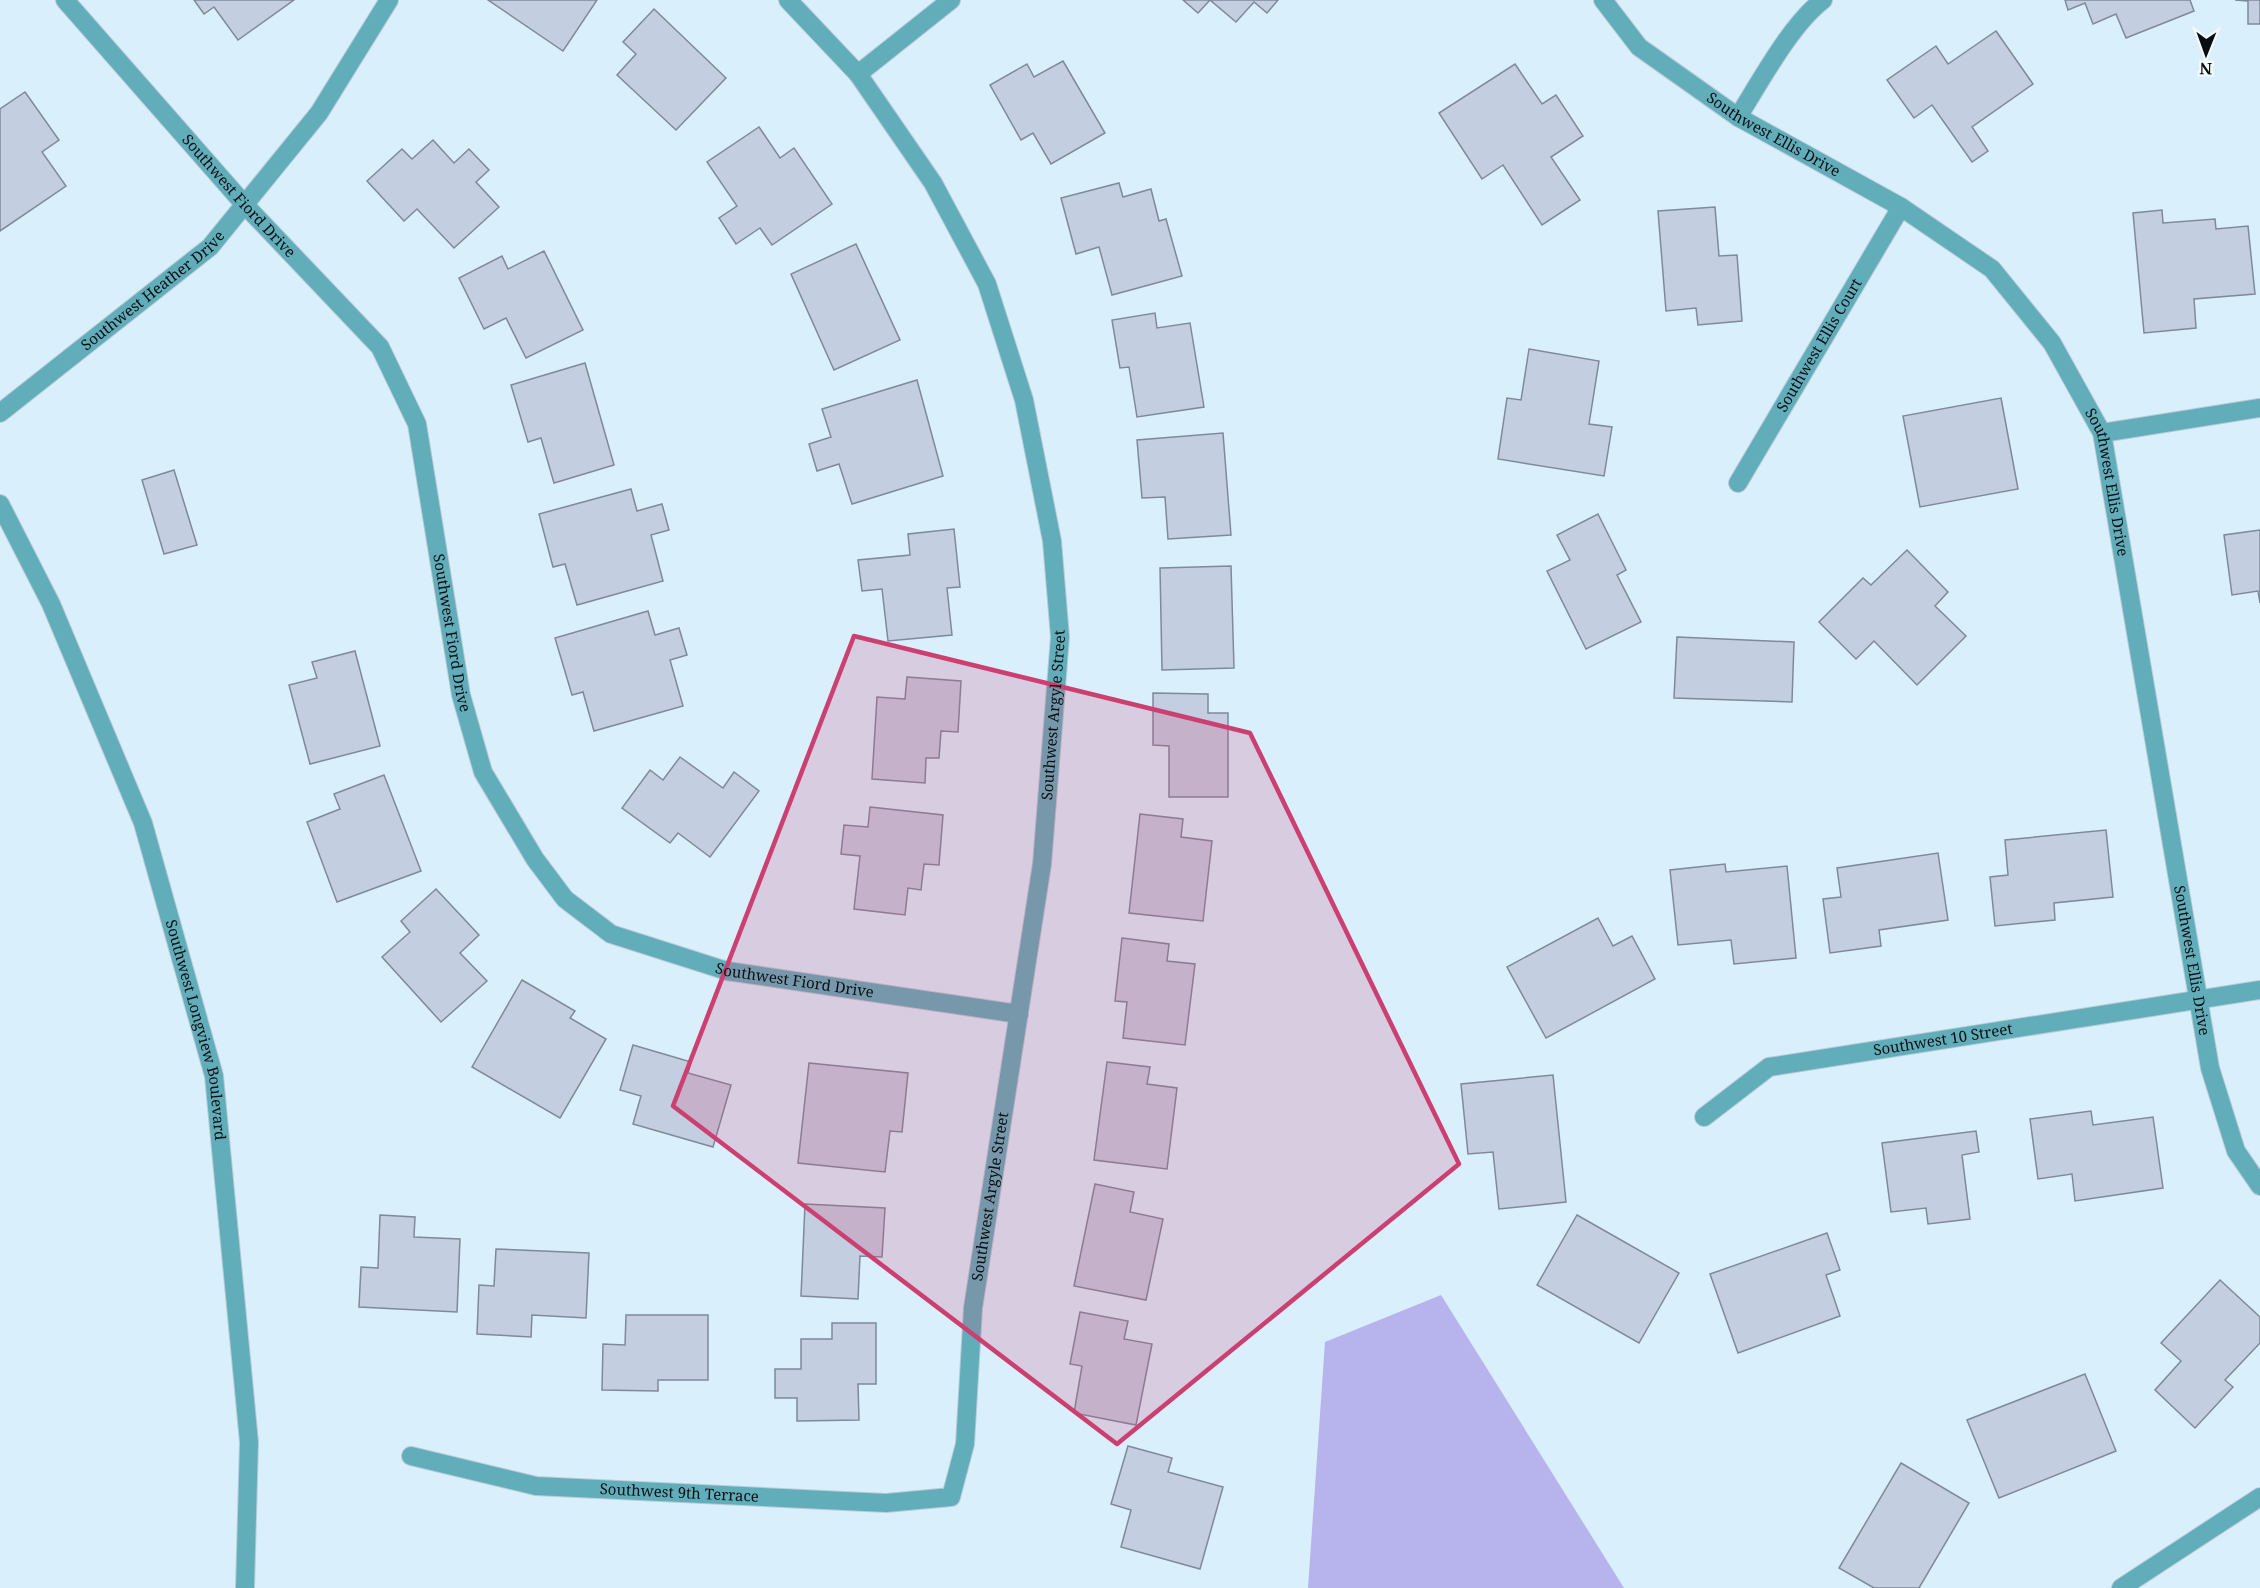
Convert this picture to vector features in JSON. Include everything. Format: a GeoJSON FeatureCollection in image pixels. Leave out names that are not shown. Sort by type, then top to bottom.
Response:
{"type":"FeatureCollection","features":[{"type":"Feature","properties":{"kind":"street","name":"Southwest Fiord Drive"},"geometry":{"type":"LineString","coordinates":[[65,0],[244,204],[380,347],[417,424],[461,695],[483,772],[535,859],[565,899],[611,934],[727,971],[1018,1014]]}},
{"type":"Feature","properties":{"kind":"street","name":"Southwest Heather Drive"},"geometry":{"type":"LineString","coordinates":[[0,413],[210,247],[319,112],[389,0]]}},
{"type":"Feature","properties":{"kind":"street","name":"Southwest Argyle Street"},"geometry":{"type":"LineString","coordinates":[[788,0],[858,74],[933,183],[987,284],[1024,399],[1052,541],[1060,637],[1042,864],[973,1308],[965,1444],[951,1497]]}},
{"type":"Feature","properties":{"kind":"street"},"geometry":{"type":"LineString","coordinates":[[858,74],[951,0]]}},
{"type":"Feature","properties":{"kind":"street","name":"Southwest Ellis Drive"},"geometry":{"type":"LineString","coordinates":[[1603,0],[1640,47],[1738,117],[1901,207],[1992,269],[2052,343],[2102,432],[2210,1068],[2236,1150],[2260,1186]]}},
{"type":"Feature","properties":{"kind":"street"},"geometry":{"type":"LineString","coordinates":[[1738,117],[1771,64],[1812,8],[1823,0]]}},
{"type":"Feature","properties":{"kind":"street","name":"Southwest Ellis Court"},"geometry":{"type":"LineString","coordinates":[[1738,483],[1901,207]]}},
{"type":"Feature","properties":{"kind":"street"},"geometry":{"type":"LineString","coordinates":[[2102,432],[2260,408]]}},
{"type":"Feature","properties":{"kind":"street","name":"Southwest Longview Boulevard"},"geometry":{"type":"LineString","coordinates":[[0,504],[51,604],[143,823],[214,1076],[249,1442],[245,1588]]}},
{"type":"Feature","properties":{"kind":"street","name":"Southwest 10 Street"},"geometry":{"type":"LineString","coordinates":[[1704,1117],[1769,1067],[2260,990]]}},
{"type":"Feature","properties":{"kind":"street","name":"Southwest 9th Terrace"},"geometry":{"type":"LineString","coordinates":[[411,1456],[536,1486],[886,1503],[951,1497]]}},
{"type":"Feature","properties":{"kind":"street"},"geometry":{"type":"LineString","coordinates":[[2121,1588],[2260,1497]]}},
{"type":"Feature","properties":{"kind":"highlighted area"},"geometry":{"type":"Polygon","coordinates":[[[854,636],[1250,733],[1459,1164],[1117,1444],[673,1106],[854,636]]]}},
{"type":"Feature","properties":{"kind":"shaded area"},"geometry":{"type":"Polygon","coordinates":[[[1441,1295],[1624,1588],[1308,1588],[1325,1342],[1441,1295]]]}},
{"type":"Feature","properties":{"kind":"building"},"geometry":{"type":"Polygon","coordinates":[[[194,0],[294,0],[238,40],[214,7],[204,14],[194,0]]]}},
{"type":"Feature","properties":{"kind":"building"},"geometry":{"type":"Polygon","coordinates":[[[488,0],[597,0],[563,51],[488,0]]]}},
{"type":"Feature","properties":{"kind":"building"},"geometry":{"type":"Polygon","coordinates":[[[1183,0],[1210,0],[1198,13],[1183,0]]]}},
{"type":"Feature","properties":{"kind":"building"},"geometry":{"type":"Polygon","coordinates":[[[1210,0],[1278,0],[1267,13],[1254,2],[1236,22],[1210,0]]]}},
{"type":"Feature","properties":{"kind":"building"},"geometry":{"type":"Polygon","coordinates":[[[2065,0],[2190,0],[2194,11],[2126,38],[2116,14],[2093,24],[2085,3],[2068,10],[2065,0]]]}},
{"type":"Feature","properties":{"kind":"building"},"geometry":{"type":"Polygon","coordinates":[[[2235,0],[2260,0],[2260,24],[2248,24],[2248,1],[2235,0]]]}},
{"type":"Feature","properties":{"kind":"building"},"geometry":{"type":"Polygon","coordinates":[[[654,9],[726,78],[676,130],[617,75],[636,54],[623,42],[654,9]]]}},
{"type":"Feature","properties":{"kind":"building"},"geometry":{"type":"Polygon","coordinates":[[[1996,31],[2033,84],[1972,127],[1988,151],[1972,162],[1932,105],[1914,118],[1887,80],[1936,46],[1948,64],[1996,31]]]}},
{"type":"Feature","properties":{"kind":"building"},"geometry":{"type":"Polygon","coordinates":[[[1063,61],[1105,133],[1051,164],[1033,133],[1021,140],[990,85],[1027,64],[1034,77],[1063,61]]]}},
{"type":"Feature","properties":{"kind":"building"},"geometry":{"type":"Polygon","coordinates":[[[1515,64],[1542,104],[1556,95],[1583,136],[1551,157],[1580,200],[1542,225],[1503,165],[1482,179],[1439,113],[1515,64]]]}},
{"type":"Feature","properties":{"kind":"building"},"geometry":{"type":"Polygon","coordinates":[[[25,92],[59,140],[42,152],[66,186],[0,231],[0,109],[25,92]]]}},
{"type":"Feature","properties":{"kind":"building"},"geometry":{"type":"Polygon","coordinates":[[[759,127],[780,158],[794,148],[832,204],[772,245],[760,228],[736,244],[719,218],[737,206],[707,162],[759,127]]]}},
{"type":"Feature","properties":{"kind":"building"},"geometry":{"type":"Polygon","coordinates":[[[433,140],[454,163],[469,149],[489,170],[476,182],[499,207],[454,248],[417,209],[404,221],[367,181],[402,149],[412,159],[433,140]]]}},
{"type":"Feature","properties":{"kind":"building"},"geometry":{"type":"Polygon","coordinates":[[[1119,183],[1123,197],[1151,189],[1159,221],[1166,219],[1182,276],[1112,295],[1099,247],[1076,254],[1061,198],[1119,183]]]}},
{"type":"Feature","properties":{"kind":"building"},"geometry":{"type":"Polygon","coordinates":[[[1715,207],[1719,256],[1737,255],[1742,321],[1698,325],[1696,308],[1666,311],[1658,211],[1715,207]]]}},
{"type":"Feature","properties":{"kind":"building"},"geometry":{"type":"Polygon","coordinates":[[[2162,210],[2163,223],[2215,219],[2216,229],[2248,226],[2255,294],[2194,299],[2196,328],[2144,333],[2133,213],[2162,210]]]}},
{"type":"Feature","properties":{"kind":"building"},"geometry":{"type":"Polygon","coordinates":[[[856,244],[900,340],[834,370],[791,274],[856,244]]]}},
{"type":"Feature","properties":{"kind":"building"},"geometry":{"type":"Polygon","coordinates":[[[544,251],[583,330],[526,358],[506,318],[484,329],[459,278],[502,256],[508,269],[544,251]]]}},
{"type":"Feature","properties":{"kind":"building"},"geometry":{"type":"Polygon","coordinates":[[[1155,313],[1157,328],[1190,323],[1204,407],[1137,417],[1129,367],[1120,368],[1112,320],[1155,313]]]}},
{"type":"Feature","properties":{"kind":"building"},"geometry":{"type":"Polygon","coordinates":[[[1529,349],[1599,361],[1589,424],[1612,427],[1604,476],[1498,459],[1507,398],[1521,400],[1529,349]]]}},
{"type":"Feature","properties":{"kind":"building"},"geometry":{"type":"Polygon","coordinates":[[[585,363],[614,465],[554,483],[541,438],[528,442],[511,385],[585,363]]]}},
{"type":"Feature","properties":{"kind":"building"},"geometry":{"type":"Polygon","coordinates":[[[917,380],[943,476],[852,504],[839,464],[817,471],[809,444],[831,437],[822,409],[917,380]]]}},
{"type":"Feature","properties":{"kind":"building"},"geometry":{"type":"Polygon","coordinates":[[[2001,398],[2018,489],[1920,507],[1903,416],[2001,398]]]}},
{"type":"Feature","properties":{"kind":"building"},"geometry":{"type":"Polygon","coordinates":[[[1223,433],[1231,535],[1168,539],[1165,497],[1142,498],[1137,440],[1223,433]]]}},
{"type":"Feature","properties":{"kind":"building"},"geometry":{"type":"Polygon","coordinates":[[[174,470],[197,545],[164,554],[142,480],[174,470]]]}},
{"type":"Feature","properties":{"kind":"building"},"geometry":{"type":"Polygon","coordinates":[[[631,489],[637,511],[662,504],[669,530],[651,535],[663,581],[577,605],[565,564],[553,567],[539,514],[631,489]]]}},
{"type":"Feature","properties":{"kind":"building"},"geometry":{"type":"Polygon","coordinates":[[[1598,514],[1626,570],[1617,575],[1641,622],[1586,649],[1547,571],[1570,560],[1557,535],[1598,514]]]}},
{"type":"Feature","properties":{"kind":"building"},"geometry":{"type":"Polygon","coordinates":[[[954,529],[960,587],[947,588],[952,635],[888,641],[882,589],[862,591],[858,560],[910,555],[908,534],[954,529]]]}},
{"type":"Feature","properties":{"kind":"building"},"geometry":{"type":"Polygon","coordinates":[[[2260,530],[2260,603],[2258,591],[2232,595],[2224,535],[2260,530]]]}},
{"type":"Feature","properties":{"kind":"building"},"geometry":{"type":"Polygon","coordinates":[[[1907,550],[1948,592],[1935,606],[1966,636],[1917,685],[1874,641],[1856,659],[1819,622],[1863,578],[1871,585],[1907,550]]]}},
{"type":"Feature","properties":{"kind":"building"},"geometry":{"type":"Polygon","coordinates":[[[1231,566],[1234,668],[1162,670],[1160,568],[1231,566]]]}},
{"type":"Feature","properties":{"kind":"building"},"geometry":{"type":"Polygon","coordinates":[[[648,611],[655,635],[679,628],[687,655],[670,660],[683,706],[594,731],[583,692],[572,695],[555,638],[648,611]]]}},
{"type":"Feature","properties":{"kind":"building"},"geometry":{"type":"Polygon","coordinates":[[[1677,637],[1794,642],[1792,702],[1674,698],[1677,637]]]}},
{"type":"Feature","properties":{"kind":"building"},"geometry":{"type":"Polygon","coordinates":[[[355,651],[380,746],[310,764],[289,685],[317,678],[312,662],[355,651]]]}},
{"type":"Feature","properties":{"kind":"building"},"geometry":{"type":"Polygon","coordinates":[[[907,677],[961,681],[958,732],[941,731],[939,758],[926,758],[925,783],[872,779],[877,697],[905,699],[907,677]]]}},
{"type":"Feature","properties":{"kind":"building"},"geometry":{"type":"Polygon","coordinates":[[[1153,693],[1208,694],[1208,713],[1228,713],[1228,797],[1169,797],[1169,746],[1153,745],[1153,693]]]}},
{"type":"Feature","properties":{"kind":"building"},"geometry":{"type":"Polygon","coordinates":[[[680,757],[723,788],[734,772],[759,791],[710,857],[678,833],[670,843],[622,808],[650,770],[663,780],[680,757]]]}},
{"type":"Feature","properties":{"kind":"building"},"geometry":{"type":"Polygon","coordinates":[[[384,775],[421,871],[337,902],[307,822],[340,809],[334,794],[384,775]]]}},
{"type":"Feature","properties":{"kind":"building"},"geometry":{"type":"Polygon","coordinates":[[[870,807],[943,815],[939,865],[924,864],[921,890],[908,888],[905,915],[854,909],[860,856],[841,854],[844,825],[868,827],[870,807]]]}},
{"type":"Feature","properties":{"kind":"building"},"geometry":{"type":"Polygon","coordinates":[[[1140,814],[1183,819],[1181,837],[1212,841],[1203,921],[1129,913],[1140,814]]]}},
{"type":"Feature","properties":{"kind":"building"},"geometry":{"type":"Polygon","coordinates":[[[2106,830],[2113,897],[2054,903],[2055,920],[1995,926],[1990,877],[2008,875],[2005,840],[2106,830]]]}},
{"type":"Feature","properties":{"kind":"building"},"geometry":{"type":"Polygon","coordinates":[[[1938,853],[1948,920],[1879,930],[1881,946],[1830,953],[1823,899],[1841,897],[1837,868],[1938,853]]]}},
{"type":"Feature","properties":{"kind":"building"},"geometry":{"type":"Polygon","coordinates":[[[1725,864],[1726,872],[1787,866],[1796,958],[1734,964],[1731,940],[1678,945],[1670,870],[1725,864]]]}},
{"type":"Feature","properties":{"kind":"building"},"geometry":{"type":"Polygon","coordinates":[[[436,889],[479,935],[460,953],[487,981],[441,1022],[382,957],[410,932],[401,921],[436,889]]]}},
{"type":"Feature","properties":{"kind":"building"},"geometry":{"type":"Polygon","coordinates":[[[1598,918],[1613,946],[1632,936],[1655,979],[1546,1038],[1507,967],[1598,918]]]}},
{"type":"Feature","properties":{"kind":"building"},"geometry":{"type":"Polygon","coordinates":[[[1122,938],[1169,944],[1167,961],[1195,964],[1185,1045],[1123,1038],[1127,1002],[1115,1001],[1122,938]]]}},
{"type":"Feature","properties":{"kind":"building"},"geometry":{"type":"Polygon","coordinates":[[[522,980],[575,1011],[570,1018],[606,1039],[560,1118],[472,1067],[522,980]]]}},
{"type":"Feature","properties":{"kind":"building"},"geometry":{"type":"Polygon","coordinates":[[[633,1045],[691,1062],[688,1073],[731,1085],[713,1147],[633,1124],[641,1096],[620,1090],[633,1045]]]}},
{"type":"Feature","properties":{"kind":"building"},"geometry":{"type":"Polygon","coordinates":[[[1107,1062],[1150,1067],[1147,1084],[1177,1088],[1167,1169],[1094,1160],[1107,1062]]]}},
{"type":"Feature","properties":{"kind":"building"},"geometry":{"type":"Polygon","coordinates":[[[809,1063],[908,1073],[902,1132],[890,1131],[885,1172],[798,1163],[809,1063]]]}},
{"type":"Feature","properties":{"kind":"building"},"geometry":{"type":"Polygon","coordinates":[[[1553,1075],[1566,1202],[1499,1209],[1493,1152],[1468,1154],[1461,1084],[1553,1075]]]}},
{"type":"Feature","properties":{"kind":"building"},"geometry":{"type":"Polygon","coordinates":[[[2091,1111],[2093,1125],[2153,1117],[2163,1188],[2075,1201],[2072,1174],[2038,1179],[2030,1119],[2091,1111]]]}},
{"type":"Feature","properties":{"kind":"building"},"geometry":{"type":"Polygon","coordinates":[[[1976,1131],[1979,1152],[1962,1155],[1970,1219],[1928,1224],[1926,1208],[1891,1212],[1882,1143],[1976,1131]]]}},
{"type":"Feature","properties":{"kind":"building"},"geometry":{"type":"Polygon","coordinates":[[[1095,1184],[1134,1192],[1130,1212],[1163,1219],[1146,1300],[1074,1286],[1095,1184]]]}},
{"type":"Feature","properties":{"kind":"building"},"geometry":{"type":"Polygon","coordinates":[[[805,1204],[885,1208],[882,1257],[860,1256],[858,1299],[801,1296],[805,1204]]]}},
{"type":"Feature","properties":{"kind":"building"},"geometry":{"type":"Polygon","coordinates":[[[380,1215],[415,1217],[414,1237],[460,1239],[457,1312],[359,1307],[361,1267],[378,1268],[380,1215]]]}},
{"type":"Feature","properties":{"kind":"building"},"geometry":{"type":"Polygon","coordinates":[[[1577,1215],[1679,1273],[1639,1343],[1537,1285],[1577,1215]]]}},
{"type":"Feature","properties":{"kind":"building"},"geometry":{"type":"Polygon","coordinates":[[[1827,1233],[1840,1270],[1826,1275],[1840,1316],[1738,1353],[1710,1274],[1827,1233]]]}},
{"type":"Feature","properties":{"kind":"building"},"geometry":{"type":"Polygon","coordinates":[[[496,1249],[589,1253],[586,1318],[532,1315],[531,1337],[477,1334],[479,1285],[494,1286],[496,1249]]]}},
{"type":"Feature","properties":{"kind":"building"},"geometry":{"type":"Polygon","coordinates":[[[2220,1280],[2260,1317],[2260,1343],[2225,1380],[2233,1387],[2195,1428],[2155,1390],[2181,1361],[2161,1343],[2220,1280]]]}},
{"type":"Feature","properties":{"kind":"building"},"geometry":{"type":"Polygon","coordinates":[[[1080,1312],[1128,1321],[1124,1339],[1152,1344],[1136,1425],[1074,1413],[1082,1366],[1070,1364],[1080,1312]]]}},
{"type":"Feature","properties":{"kind":"building"},"geometry":{"type":"Polygon","coordinates":[[[626,1315],[708,1315],[708,1380],[658,1380],[658,1391],[602,1390],[603,1344],[625,1345],[626,1315]]]}},
{"type":"Feature","properties":{"kind":"building"},"geometry":{"type":"Polygon","coordinates":[[[832,1323],[876,1323],[876,1384],[858,1384],[859,1420],[797,1421],[797,1398],[775,1398],[775,1369],[801,1369],[801,1339],[832,1339],[832,1323]]]}},
{"type":"Feature","properties":{"kind":"building"},"geometry":{"type":"Polygon","coordinates":[[[2085,1374],[2116,1451],[1999,1498],[1967,1420],[2085,1374]]]}},
{"type":"Feature","properties":{"kind":"building"},"geometry":{"type":"Polygon","coordinates":[[[1128,1446],[1172,1458],[1168,1472],[1223,1487],[1200,1569],[1121,1547],[1131,1510],[1111,1504],[1128,1446]]]}},
{"type":"Feature","properties":{"kind":"building"},"geometry":{"type":"Polygon","coordinates":[[[1901,1463],[1969,1503],[1919,1588],[1874,1588],[1839,1568],[1901,1463]]]}}]}
